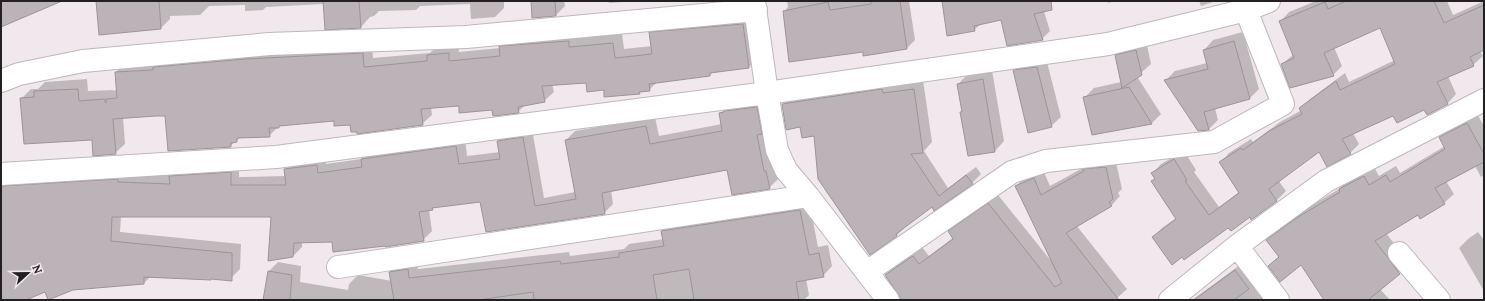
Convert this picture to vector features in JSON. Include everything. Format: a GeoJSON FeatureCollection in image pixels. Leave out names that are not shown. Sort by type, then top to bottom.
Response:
{"type":"FeatureCollection","features":[{"type":"Feature","properties":{"kind":"street"},"geometry":{"type":"LineString","coordinates":[[1,174],[276,157],[767,93],[1108,44],[1246,10],[1269,1]]}},
{"type":"Feature","properties":{"kind":"street"},"geometry":{"type":"LineString","coordinates":[[1,81],[19,74],[83,61],[270,44],[466,37],[755,5],[767,93],[777,150],[786,170],[808,196],[888,300]]}},
{"type":"Feature","properties":{"kind":"street"},"geometry":{"type":"LineString","coordinates":[[867,272],[1012,172],[1046,162],[1214,142],[1283,104],[1246,10]]}},
{"type":"Feature","properties":{"kind":"street"},"geometry":{"type":"LineString","coordinates":[[1170,300],[1237,246],[1326,181],[1484,100]]}},
{"type":"Feature","properties":{"kind":"street"},"geometry":{"type":"LineString","coordinates":[[338,267],[808,196]]}},
{"type":"Feature","properties":{"kind":"street"},"geometry":{"type":"LineString","coordinates":[[1237,246],[1278,300]]}},
{"type":"Feature","properties":{"kind":"street"},"geometry":{"type":"LineString","coordinates":[[1399,253],[1439,300]]}},
{"type":"Feature","properties":{"kind":"building"},"geometry":{"type":"Polygon","coordinates":[[[1,1],[62,1],[1,27],[1,1]]]}},
{"type":"Feature","properties":{"kind":"building"},"geometry":{"type":"Polygon","coordinates":[[[96,1],[159,1],[161,29],[99,35],[96,1]]]}},
{"type":"Feature","properties":{"kind":"building"},"geometry":{"type":"Polygon","coordinates":[[[323,1],[359,1],[361,28],[325,30],[323,1]]]}},
{"type":"Feature","properties":{"kind":"building"},"geometry":{"type":"Polygon","coordinates":[[[531,1],[555,1],[556,16],[532,18],[531,1]]]}},
{"type":"Feature","properties":{"kind":"building"},"geometry":{"type":"Polygon","coordinates":[[[871,1],[900,1],[907,49],[863,56],[863,52],[789,62],[783,11],[828,2],[830,10],[871,4],[871,1]]]}},
{"type":"Feature","properties":{"kind":"building"},"geometry":{"type":"Polygon","coordinates":[[[942,1],[1051,1],[1052,10],[1034,14],[1043,40],[1007,46],[1001,20],[974,26],[975,31],[947,36],[942,1]]]}},
{"type":"Feature","properties":{"kind":"building"},"geometry":{"type":"Polygon","coordinates":[[[1346,1],[1434,1],[1444,23],[1484,5],[1484,50],[1470,57],[1474,66],[1437,82],[1448,104],[1427,115],[1424,110],[1397,123],[1393,116],[1342,139],[1351,154],[1327,167],[1319,152],[1269,189],[1277,201],[1251,220],[1250,217],[1231,231],[1228,228],[1184,260],[1182,257],[1172,265],[1152,237],[1176,219],[1151,181],[1155,179],[1151,173],[1174,159],[1187,180],[1185,181],[1209,215],[1239,193],[1219,162],[1241,148],[1243,150],[1269,131],[1302,114],[1299,108],[1336,81],[1340,90],[1395,64],[1380,28],[1324,53],[1334,76],[1290,88],[1281,64],[1294,58],[1279,21],[1325,2],[1328,9],[1346,1]]]}},
{"type":"Feature","properties":{"kind":"building"},"geometry":{"type":"Polygon","coordinates":[[[743,24],[749,68],[710,73],[710,76],[649,84],[650,91],[639,92],[640,94],[604,97],[604,90],[587,92],[586,83],[542,86],[545,102],[518,107],[519,113],[493,116],[492,110],[459,113],[459,106],[421,109],[423,125],[357,134],[357,132],[351,132],[350,125],[334,126],[334,121],[279,126],[279,128],[269,128],[270,137],[237,138],[237,142],[231,143],[231,147],[168,151],[165,116],[113,119],[116,154],[93,156],[92,140],[24,144],[20,98],[34,97],[34,91],[78,89],[79,101],[104,99],[106,103],[106,99],[117,98],[115,72],[153,70],[153,67],[246,59],[363,53],[364,67],[427,61],[427,55],[449,53],[449,61],[500,56],[499,46],[569,41],[569,47],[613,43],[615,58],[652,54],[649,32],[743,24]]]}},
{"type":"Feature","properties":{"kind":"building"},"geometry":{"type":"Polygon","coordinates":[[[1234,41],[1250,99],[1204,112],[1209,130],[1198,131],[1164,80],[1208,69],[1203,50],[1234,41]]]}},
{"type":"Feature","properties":{"kind":"building"},"geometry":{"type":"Polygon","coordinates":[[[1136,50],[1142,75],[1122,88],[1115,55],[1136,50]]]}},
{"type":"Feature","properties":{"kind":"building"},"geometry":{"type":"Polygon","coordinates":[[[1037,67],[1052,127],[1028,133],[1013,70],[1037,67]]]}},
{"type":"Feature","properties":{"kind":"building"},"geometry":{"type":"Polygon","coordinates":[[[983,79],[995,152],[968,156],[960,112],[962,112],[957,84],[983,79]]]}},
{"type":"Feature","properties":{"kind":"building"},"geometry":{"type":"Polygon","coordinates":[[[1129,87],[1152,124],[1092,135],[1083,97],[1129,87]]]}},
{"type":"Feature","properties":{"kind":"building"},"geometry":{"type":"Polygon","coordinates":[[[882,89],[883,93],[914,89],[923,153],[911,154],[939,196],[966,175],[973,184],[934,211],[932,207],[896,234],[897,236],[870,255],[818,179],[814,136],[802,138],[800,127],[786,130],[782,104],[882,89]]]}},
{"type":"Feature","properties":{"kind":"building"},"geometry":{"type":"Polygon","coordinates":[[[757,107],[762,134],[757,135],[764,171],[766,171],[770,189],[732,195],[727,170],[602,193],[605,214],[486,232],[480,202],[432,208],[433,210],[419,212],[424,241],[385,247],[333,252],[332,242],[294,243],[293,257],[268,261],[271,217],[112,217],[111,241],[232,253],[232,281],[144,277],[144,284],[73,290],[48,300],[45,292],[26,300],[1,300],[1,186],[118,179],[118,182],[170,184],[169,176],[231,172],[231,185],[286,185],[284,169],[317,165],[318,173],[362,167],[361,159],[456,146],[459,164],[500,159],[497,141],[523,137],[535,206],[576,199],[565,140],[646,126],[650,144],[722,131],[719,113],[757,107]]]}},
{"type":"Feature","properties":{"kind":"building"},"geometry":{"type":"Polygon","coordinates":[[[1467,123],[1484,154],[1484,162],[1435,188],[1445,204],[1420,219],[1418,215],[1375,241],[1400,274],[1368,300],[1324,300],[1301,265],[1280,282],[1268,266],[1279,257],[1266,240],[1298,217],[1340,192],[1339,189],[1364,176],[1369,185],[1386,175],[1390,182],[1445,149],[1439,137],[1467,123]]]}},
{"type":"Feature","properties":{"kind":"building"},"geometry":{"type":"Polygon","coordinates":[[[1106,167],[1113,199],[1109,202],[1112,206],[1066,233],[1119,300],[902,300],[885,275],[913,256],[919,264],[953,239],[948,231],[988,203],[1055,287],[1062,283],[1015,186],[1034,178],[1041,195],[1084,171],[1083,169],[1106,167]]]}},
{"type":"Feature","properties":{"kind":"building"},"geometry":{"type":"Polygon","coordinates":[[[800,210],[809,255],[819,253],[824,277],[796,282],[799,300],[694,300],[689,269],[653,275],[657,300],[534,300],[533,292],[479,300],[394,300],[389,272],[408,269],[409,278],[560,261],[561,264],[619,257],[619,253],[664,246],[661,231],[800,210]]]}},
{"type":"Feature","properties":{"kind":"building"},"geometry":{"type":"Polygon","coordinates":[[[1235,270],[1249,289],[1234,300],[1194,300],[1235,270]]]}},
{"type":"Feature","properties":{"kind":"building"},"geometry":{"type":"Polygon","coordinates":[[[268,271],[292,275],[290,300],[263,300],[268,271]]]}}]}
